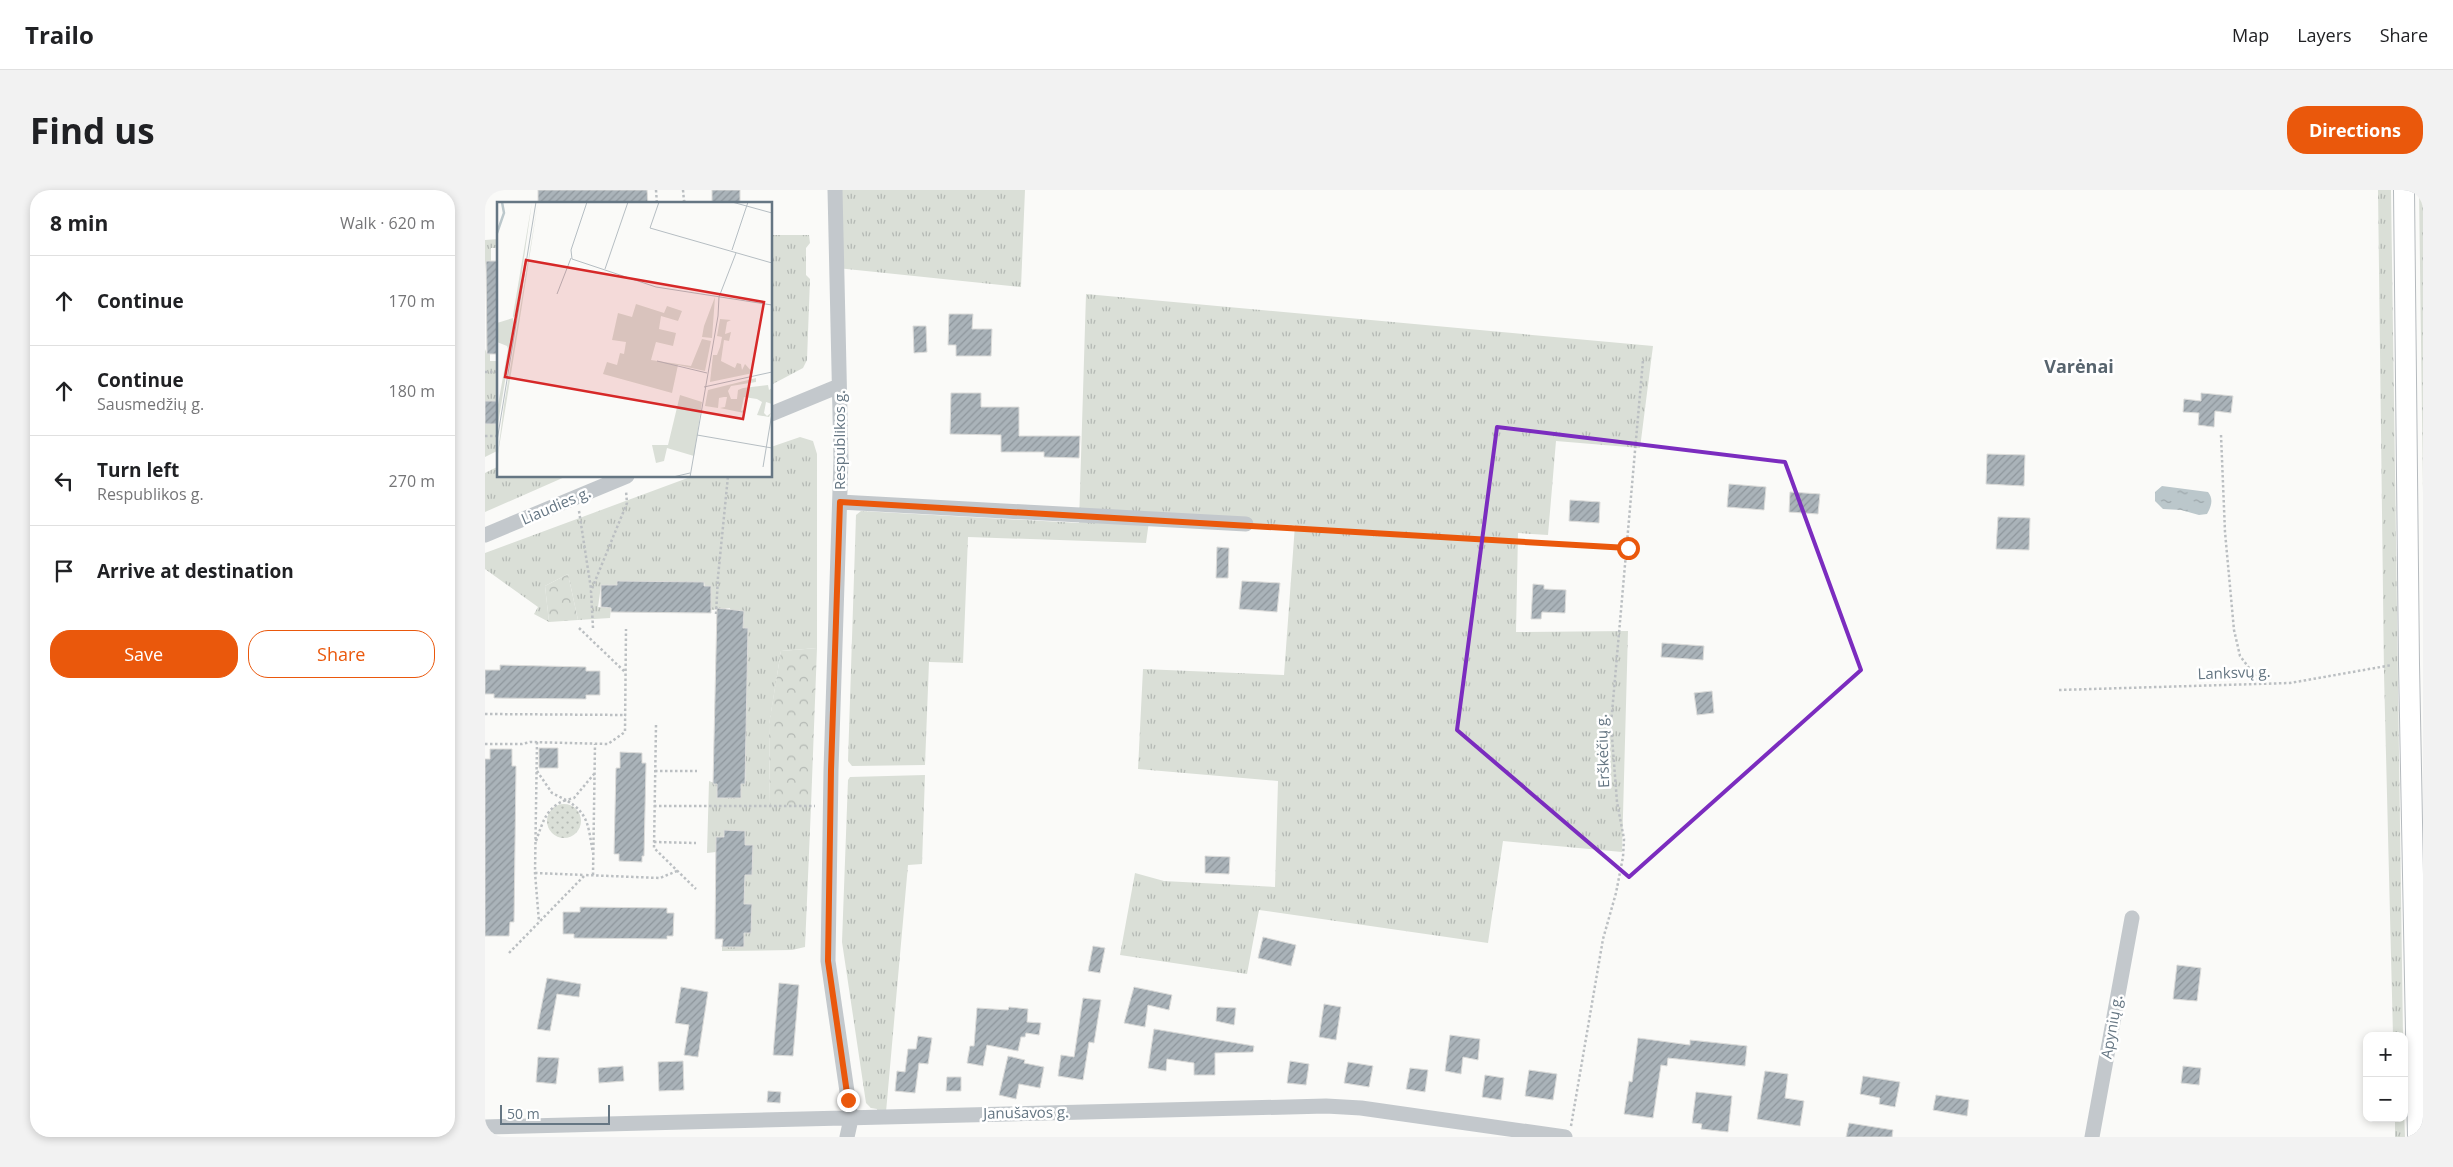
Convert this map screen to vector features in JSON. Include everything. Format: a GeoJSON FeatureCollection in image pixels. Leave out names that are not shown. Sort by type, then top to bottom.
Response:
{"type":"FeatureCollection","features":[{"type":"Feature","properties":{"kind":"main road"},"geometry":{"type":"LineString","coordinates":[[2404,190],[2409,664],[2418,1137]]}},
{"type":"Feature","properties":{"kind":"street","name":"Respublikos g."},"geometry":{"type":"LineString","coordinates":[[835,190],[840,502],[830,806],[828,961],[851,1119],[847,1137]]}},
{"type":"Feature","properties":{"kind":"street"},"geometry":{"type":"LineString","coordinates":[[773,413],[839,386]]}},
{"type":"Feature","properties":{"kind":"street","name":"Liaudies g."},"geometry":{"type":"LineString","coordinates":[[485,535],[624,478]]}},
{"type":"Feature","properties":{"kind":"street"},"geometry":{"type":"LineString","coordinates":[[840,502],[1246,524]]}},
{"type":"Feature","properties":{"kind":"street","name":"Apynių g."},"geometry":{"type":"LineString","coordinates":[[2092,1137],[2132,918]]}},
{"type":"Feature","properties":{"kind":"street","name":"Janušavos g."},"geometry":{"type":"LineString","coordinates":[[485,1127],[1325,1106],[1361,1108],[1568,1132]]}},
{"type":"Feature","properties":{"kind":"path"},"geometry":{"type":"LineString","coordinates":[[683,190],[684,201]]}},
{"type":"Feature","properties":{"kind":"path","name":"Erškėčių g."},"geometry":{"type":"LineString","coordinates":[[1568,1132],[1603,939],[1617,893],[1623,857],[1624,839],[1617,802],[1611,724],[1628,548],[1643,360]]}},
{"type":"Feature","properties":{"kind":"path"},"geometry":{"type":"LineString","coordinates":[[2221,435],[2225,532],[2234,630],[2240,656],[2261,682]]}},
{"type":"Feature","properties":{"kind":"path"},"geometry":{"type":"LineString","coordinates":[[591,591],[627,503],[626,478]]}},
{"type":"Feature","properties":{"kind":"path"},"geometry":{"type":"LineString","coordinates":[[716,614],[717,577],[728,478]]}},
{"type":"Feature","properties":{"kind":"path"},"geometry":{"type":"LineString","coordinates":[[577,497],[591,591],[593,628]]}},
{"type":"Feature","properties":{"kind":"path"},"geometry":{"type":"LineString","coordinates":[[1246,524],[1628,548]]}},
{"type":"Feature","properties":{"kind":"path"},"geometry":{"type":"LineString","coordinates":[[579,628],[626,672]]}},
{"type":"Feature","properties":{"kind":"path"},"geometry":{"type":"LineString","coordinates":[[485,744],[537,742],[608,744],[625,732],[626,629]]}},
{"type":"Feature","properties":{"kind":"path","name":"Lanksvų g."},"geometry":{"type":"LineString","coordinates":[[2059,690],[2261,682],[2290,683],[2378,665],[2409,664]]}},
{"type":"Feature","properties":{"kind":"path"},"geometry":{"type":"LineString","coordinates":[[485,714],[626,715]]}},
{"type":"Feature","properties":{"kind":"path"},"geometry":{"type":"LineString","coordinates":[[656,725],[654,848],[696,889]]}},
{"type":"Feature","properties":{"kind":"path"},"geometry":{"type":"LineString","coordinates":[[537,742],[535,873],[539,922]]}},
{"type":"Feature","properties":{"kind":"path"},"geometry":{"type":"LineString","coordinates":[[593,875],[595,744]]}},
{"type":"Feature","properties":{"kind":"path"},"geometry":{"type":"LineString","coordinates":[[537,770],[552,793],[579,807],[585,816],[594,859]]}},
{"type":"Feature","properties":{"kind":"path"},"geometry":{"type":"LineString","coordinates":[[655,772],[697,771]]}},
{"type":"Feature","properties":{"kind":"path"},"geometry":{"type":"LineString","coordinates":[[535,843],[545,814],[555,804],[574,798],[595,772]]}},
{"type":"Feature","properties":{"kind":"path"},"geometry":{"type":"LineString","coordinates":[[655,806],[830,806]]}},
{"type":"Feature","properties":{"kind":"path"},"geometry":{"type":"LineString","coordinates":[[654,842],[696,843]]}},
{"type":"Feature","properties":{"kind":"path"},"geometry":{"type":"LineString","coordinates":[[535,873],[660,878],[677,871]]}},
{"type":"Feature","properties":{"kind":"path"},"geometry":{"type":"LineString","coordinates":[[509,953],[585,875]]}},
{"type":"Feature","properties":{"kind":"highlighted area"},"geometry":{"type":"Polygon","coordinates":[[[1497,427],[1785,462],[1861,670],[1629,877],[1457,730],[1497,427]]]}},
{"type":"Feature","properties":{"kind":"green space"},"geometry":{"type":"Polygon","coordinates":[[[835,190],[1025,190],[1021,287],[837,268],[835,190]]]}},
{"type":"Feature","properties":{"kind":"green space"},"geometry":{"type":"Polygon","coordinates":[[[2378,190],[2391,190],[2403,1032],[2393,1032],[2384,674],[2378,190]]]}},
{"type":"Feature","properties":{"kind":"green space"},"geometry":{"type":"Polygon","coordinates":[[[2419,190],[2423,190],[2423,493],[2419,190]]]}},
{"type":"Feature","properties":{"kind":"green space"},"geometry":{"type":"Polygon","coordinates":[[[773,235],[809,235],[810,243],[806,248],[806,275],[810,279],[807,360],[803,368],[773,384],[773,235]]]}},
{"type":"Feature","properties":{"kind":"green space"},"geometry":{"type":"Polygon","coordinates":[[[497,239],[497,248],[491,248],[491,261],[486,261],[485,270],[485,240],[497,239]]]}},
{"type":"Feature","properties":{"kind":"green space"},"geometry":{"type":"Polygon","coordinates":[[[1086,294],[1653,346],[1640,448],[1556,441],[1548,535],[1518,533],[1516,632],[1628,631],[1622,852],[1503,841],[1488,943],[1259,910],[1247,974],[1120,955],[1135,873],[1164,881],[1275,887],[1278,781],[1138,769],[1143,669],[1284,675],[1295,525],[1149,521],[1146,543],[968,537],[963,663],[929,662],[925,765],[852,766],[848,761],[856,515],[861,511],[1079,523],[1086,294]]]}},
{"type":"Feature","properties":{"kind":"green space"},"geometry":{"type":"Polygon","coordinates":[[[485,349],[487,354],[490,354],[490,361],[497,361],[497,451],[485,457],[485,349]]]}},
{"type":"Feature","properties":{"kind":"green space"},"geometry":{"type":"Polygon","coordinates":[[[800,437],[813,441],[817,454],[817,648],[781,651],[769,725],[770,806],[811,806],[805,947],[792,950],[722,951],[722,947],[744,947],[744,933],[751,933],[752,904],[744,904],[745,875],[752,875],[753,846],[745,845],[745,831],[724,831],[724,837],[716,837],[716,852],[707,853],[709,781],[717,784],[717,798],[740,798],[741,784],[745,784],[746,769],[741,769],[741,749],[746,749],[746,734],[742,734],[742,714],[747,713],[747,699],[742,698],[748,628],[743,628],[743,611],[730,611],[730,608],[711,610],[704,582],[689,582],[688,586],[669,586],[668,581],[653,581],[653,586],[633,586],[633,581],[617,581],[617,585],[601,586],[598,607],[611,608],[610,618],[578,620],[568,574],[545,586],[549,622],[534,614],[538,607],[485,569],[485,553],[688,478],[773,478],[773,446],[800,437]]]}},
{"type":"Feature","properties":{"kind":"green space"},"geometry":{"type":"Polygon","coordinates":[[[497,467],[497,478],[562,478],[485,512],[485,473],[497,467]]]}},
{"type":"Feature","properties":{"kind":"green space"},"geometry":{"type":"Polygon","coordinates":[[[568,574],[578,620],[549,622],[545,586],[568,574]]]}},
{"type":"Feature","properties":{"kind":"green space"},"geometry":{"type":"Polygon","coordinates":[[[817,648],[811,806],[770,806],[769,724],[781,651],[817,648]]]}},
{"type":"Feature","properties":{"kind":"green space"},"geometry":{"type":"Polygon","coordinates":[[[925,775],[922,864],[908,865],[886,1112],[877,1111],[877,1109],[871,1108],[866,1103],[842,942],[848,780],[850,777],[925,775]]]}},
{"type":"Feature","properties":{"kind":"green space"},"geometry":{"type":"Polygon","coordinates":[[[564,804],[576,809],[581,821],[576,833],[564,838],[552,833],[547,821],[552,809],[564,804]]]}},
{"type":"Feature","properties":{"kind":"green space"},"geometry":{"type":"Polygon","coordinates":[[[2395,1122],[2404,1122],[2405,1137],[2395,1137],[2395,1122]]]}},
{"type":"Feature","properties":{"kind":"water"},"geometry":{"type":"Polygon","coordinates":[[[2162,486],[2208,492],[2211,497],[2210,509],[2207,514],[2199,515],[2181,510],[2163,509],[2155,501],[2155,492],[2162,486]]]}},
{"type":"Feature","properties":{"kind":"building"},"geometry":{"type":"Polygon","coordinates":[[[538,190],[647,190],[648,202],[538,202],[538,190]]]}},
{"type":"Feature","properties":{"kind":"building"},"geometry":{"type":"Polygon","coordinates":[[[712,190],[740,190],[740,202],[712,202],[712,190]]]}},
{"type":"Feature","properties":{"kind":"building"},"geometry":{"type":"Polygon","coordinates":[[[486,261],[497,261],[497,354],[487,354],[486,261]]]}},
{"type":"Feature","properties":{"kind":"building"},"geometry":{"type":"Polygon","coordinates":[[[949,314],[973,314],[972,329],[992,329],[991,356],[956,356],[956,345],[948,345],[949,314]]]}},
{"type":"Feature","properties":{"kind":"building"},"geometry":{"type":"Polygon","coordinates":[[[913,326],[926,326],[927,352],[914,353],[913,326]]]}},
{"type":"Feature","properties":{"kind":"building"},"geometry":{"type":"Polygon","coordinates":[[[951,393],[981,393],[981,407],[1019,407],[1019,436],[1080,436],[1079,458],[1044,457],[1044,452],[1001,452],[1001,435],[950,434],[951,393]]]}},
{"type":"Feature","properties":{"kind":"building"},"geometry":{"type":"Polygon","coordinates":[[[2201,393],[2233,396],[2231,413],[2215,411],[2214,427],[2198,425],[2199,413],[2183,412],[2184,399],[2201,401],[2201,393]]]}},
{"type":"Feature","properties":{"kind":"building"},"geometry":{"type":"Polygon","coordinates":[[[485,401],[497,401],[497,424],[485,424],[485,401]]]}},
{"type":"Feature","properties":{"kind":"building"},"geometry":{"type":"Polygon","coordinates":[[[1987,454],[2025,455],[2024,486],[1986,484],[1987,454]]]}},
{"type":"Feature","properties":{"kind":"building"},"geometry":{"type":"Polygon","coordinates":[[[1729,484],[1766,487],[1764,510],[1727,507],[1729,484]]]}},
{"type":"Feature","properties":{"kind":"building"},"geometry":{"type":"Polygon","coordinates":[[[1790,492],[1820,494],[1818,514],[1789,512],[1790,492]]]}},
{"type":"Feature","properties":{"kind":"building"},"geometry":{"type":"Polygon","coordinates":[[[1570,500],[1600,502],[1599,523],[1569,521],[1570,500]]]}},
{"type":"Feature","properties":{"kind":"building"},"geometry":{"type":"Polygon","coordinates":[[[1998,517],[2030,518],[2029,550],[1996,549],[1998,517]]]}},
{"type":"Feature","properties":{"kind":"building"},"geometry":{"type":"Polygon","coordinates":[[[1217,547],[1229,548],[1228,578],[1216,578],[1217,547]]]}},
{"type":"Feature","properties":{"kind":"building"},"geometry":{"type":"Polygon","coordinates":[[[617,581],[704,582],[704,586],[711,586],[711,613],[611,612],[611,608],[601,607],[601,585],[617,585],[617,581]]]}},
{"type":"Feature","properties":{"kind":"building"},"geometry":{"type":"Polygon","coordinates":[[[1242,581],[1280,583],[1277,612],[1239,609],[1242,581]]]}},
{"type":"Feature","properties":{"kind":"building"},"geometry":{"type":"Polygon","coordinates":[[[1533,584],[1544,585],[1544,589],[1566,590],[1565,613],[1542,612],[1541,619],[1531,619],[1533,584]]]}},
{"type":"Feature","properties":{"kind":"building"},"geometry":{"type":"Polygon","coordinates":[[[717,608],[744,611],[743,628],[748,628],[745,784],[741,784],[741,798],[717,798],[717,784],[713,784],[717,608]]]}},
{"type":"Feature","properties":{"kind":"building"},"geometry":{"type":"Polygon","coordinates":[[[1662,643],[1704,646],[1703,660],[1661,657],[1662,643]]]}},
{"type":"Feature","properties":{"kind":"building"},"geometry":{"type":"Polygon","coordinates":[[[500,665],[586,667],[586,671],[600,671],[600,695],[586,695],[586,699],[494,698],[494,694],[485,694],[485,670],[500,670],[500,665]]]}},
{"type":"Feature","properties":{"kind":"building"},"geometry":{"type":"Polygon","coordinates":[[[1712,691],[1714,713],[1697,715],[1694,693],[1712,691]]]}},
{"type":"Feature","properties":{"kind":"building"},"geometry":{"type":"Polygon","coordinates":[[[539,748],[558,748],[558,768],[539,768],[539,748]]]}},
{"type":"Feature","properties":{"kind":"building"},"geometry":{"type":"Polygon","coordinates":[[[490,749],[512,749],[512,766],[516,766],[514,922],[510,922],[509,936],[485,936],[485,759],[490,759],[490,749]]]}},
{"type":"Feature","properties":{"kind":"building"},"geometry":{"type":"Polygon","coordinates":[[[620,752],[642,753],[642,763],[646,763],[644,856],[642,856],[642,862],[619,861],[619,854],[614,854],[616,768],[620,768],[620,752]]]}},
{"type":"Feature","properties":{"kind":"building"},"geometry":{"type":"Polygon","coordinates":[[[724,830],[745,831],[745,845],[753,845],[752,875],[745,875],[744,904],[752,904],[751,933],[744,933],[744,947],[722,947],[723,939],[715,939],[716,837],[724,837],[724,830]]]}},
{"type":"Feature","properties":{"kind":"building"},"geometry":{"type":"Polygon","coordinates":[[[1205,856],[1230,857],[1229,874],[1205,873],[1205,856]]]}},
{"type":"Feature","properties":{"kind":"building"},"geometry":{"type":"Polygon","coordinates":[[[580,907],[667,908],[667,913],[674,913],[673,936],[667,936],[667,939],[574,938],[574,934],[563,934],[563,912],[580,912],[580,907]]]}},
{"type":"Feature","properties":{"kind":"building"},"geometry":{"type":"Polygon","coordinates":[[[1263,937],[1296,945],[1291,966],[1258,958],[1263,937]]]}},
{"type":"Feature","properties":{"kind":"building"},"geometry":{"type":"Polygon","coordinates":[[[1093,946],[1105,948],[1100,973],[1088,971],[1093,946]]]}},
{"type":"Feature","properties":{"kind":"building"},"geometry":{"type":"Polygon","coordinates":[[[2177,965],[2201,968],[2197,1001],[2173,999],[2177,965]]]}},
{"type":"Feature","properties":{"kind":"building"},"geometry":{"type":"Polygon","coordinates":[[[547,978],[581,984],[579,997],[557,994],[550,1031],[537,1029],[547,978]]]}},
{"type":"Feature","properties":{"kind":"building"},"geometry":{"type":"Polygon","coordinates":[[[779,983],[799,985],[793,1056],[773,1055],[779,983]]]}},
{"type":"Feature","properties":{"kind":"building"},"geometry":{"type":"Polygon","coordinates":[[[681,987],[708,992],[698,1057],[684,1055],[689,1025],[675,1023],[681,987]]]}},
{"type":"Feature","properties":{"kind":"building"},"geometry":{"type":"Polygon","coordinates":[[[1134,987],[1172,995],[1169,1010],[1148,1005],[1145,1027],[1124,1023],[1134,987]]]}},
{"type":"Feature","properties":{"kind":"building"},"geometry":{"type":"Polygon","coordinates":[[[1083,998],[1101,1000],[1094,1043],[1089,1042],[1083,1080],[1058,1076],[1061,1055],[1074,1057],[1083,998]]]}},
{"type":"Feature","properties":{"kind":"building"},"geometry":{"type":"Polygon","coordinates":[[[1324,1004],[1341,1007],[1336,1040],[1319,1037],[1324,1004]]]}},
{"type":"Feature","properties":{"kind":"building"},"geometry":{"type":"Polygon","coordinates":[[[1009,1007],[1028,1009],[1027,1022],[1041,1023],[1039,1035],[1026,1033],[1025,1037],[1021,1037],[1018,1051],[987,1045],[983,1066],[967,1063],[970,1046],[974,1046],[977,1008],[1008,1010],[1009,1007]]]}},
{"type":"Feature","properties":{"kind":"building"},"geometry":{"type":"Polygon","coordinates":[[[1217,1007],[1236,1008],[1234,1025],[1216,1021],[1217,1007]]]}},
{"type":"Feature","properties":{"kind":"building"},"geometry":{"type":"Polygon","coordinates":[[[1154,1029],[1254,1046],[1253,1052],[1215,1053],[1215,1075],[1194,1075],[1194,1063],[1167,1059],[1166,1071],[1148,1068],[1154,1029]]]}},
{"type":"Feature","properties":{"kind":"building"},"geometry":{"type":"Polygon","coordinates":[[[1450,1035],[1480,1039],[1478,1060],[1463,1057],[1461,1074],[1445,1071],[1450,1035]]]}},
{"type":"Feature","properties":{"kind":"building"},"geometry":{"type":"Polygon","coordinates":[[[918,1036],[932,1038],[928,1064],[919,1063],[915,1093],[895,1091],[897,1071],[905,1072],[908,1049],[916,1049],[918,1036]]]}},
{"type":"Feature","properties":{"kind":"building"},"geometry":{"type":"Polygon","coordinates":[[[1638,1038],[1690,1045],[1690,1040],[1747,1046],[1745,1066],[1668,1058],[1667,1066],[1661,1065],[1653,1118],[1624,1114],[1629,1081],[1632,1082],[1638,1038]]]}},
{"type":"Feature","properties":{"kind":"building"},"geometry":{"type":"Polygon","coordinates":[[[1008,1056],[1025,1060],[1024,1063],[1044,1067],[1040,1088],[1019,1084],[1016,1099],[999,1095],[1008,1056]]]}},
{"type":"Feature","properties":{"kind":"building"},"geometry":{"type":"Polygon","coordinates":[[[538,1057],[559,1058],[556,1084],[536,1082],[538,1057]]]}},
{"type":"Feature","properties":{"kind":"building"},"geometry":{"type":"Polygon","coordinates":[[[683,1061],[684,1090],[659,1091],[658,1062],[683,1061]]]}},
{"type":"Feature","properties":{"kind":"building"},"geometry":{"type":"Polygon","coordinates":[[[1290,1061],[1309,1064],[1306,1085],[1287,1083],[1290,1061]]]}},
{"type":"Feature","properties":{"kind":"building"},"geometry":{"type":"Polygon","coordinates":[[[1348,1062],[1373,1066],[1369,1087],[1344,1083],[1348,1062]]]}},
{"type":"Feature","properties":{"kind":"building"},"geometry":{"type":"Polygon","coordinates":[[[623,1066],[624,1081],[599,1083],[598,1068],[623,1066]]]}},
{"type":"Feature","properties":{"kind":"building"},"geometry":{"type":"Polygon","coordinates":[[[2183,1066],[2201,1068],[2199,1085],[2181,1083],[2183,1066]]]}},
{"type":"Feature","properties":{"kind":"building"},"geometry":{"type":"Polygon","coordinates":[[[1410,1068],[1428,1070],[1425,1092],[1406,1089],[1410,1068]]]}},
{"type":"Feature","properties":{"kind":"building"},"geometry":{"type":"Polygon","coordinates":[[[1529,1070],[1557,1074],[1553,1100],[1525,1096],[1529,1070]]]}},
{"type":"Feature","properties":{"kind":"building"},"geometry":{"type":"Polygon","coordinates":[[[1765,1071],[1788,1074],[1785,1098],[1804,1101],[1800,1126],[1757,1119],[1765,1071]]]}},
{"type":"Feature","properties":{"kind":"building"},"geometry":{"type":"Polygon","coordinates":[[[1485,1075],[1504,1078],[1501,1100],[1482,1097],[1485,1075]]]}},
{"type":"Feature","properties":{"kind":"building"},"geometry":{"type":"Polygon","coordinates":[[[1863,1076],[1900,1082],[1895,1107],[1879,1104],[1880,1098],[1860,1094],[1863,1076]]]}},
{"type":"Feature","properties":{"kind":"building"},"geometry":{"type":"Polygon","coordinates":[[[947,1077],[961,1077],[961,1091],[946,1091],[947,1077]]]}},
{"type":"Feature","properties":{"kind":"building"},"geometry":{"type":"Polygon","coordinates":[[[768,1091],[781,1092],[780,1103],[767,1102],[768,1091]]]}},
{"type":"Feature","properties":{"kind":"building"},"geometry":{"type":"Polygon","coordinates":[[[1696,1092],[1732,1096],[1728,1132],[1701,1129],[1702,1124],[1692,1123],[1696,1092]]]}},
{"type":"Feature","properties":{"kind":"building"},"geometry":{"type":"Polygon","coordinates":[[[1936,1095],[1969,1100],[1967,1116],[1933,1110],[1936,1095]]]}},
{"type":"Feature","properties":{"kind":"building"},"geometry":{"type":"Polygon","coordinates":[[[1849,1123],[1893,1130],[1892,1137],[1846,1137],[1849,1123]]]}},
{"type":"Feature","properties":{"kind":"district","name":"Varėnai"},"geometry":{"type":"Point","coordinates":[2079,367]}},
{"type":"Feature","properties":{"kind":"route"},"geometry":{"type":"LineString","coordinates":[[848,1100],[828,961],[831,770],[840,502],[1246,524],[1628,548]]}}]}
